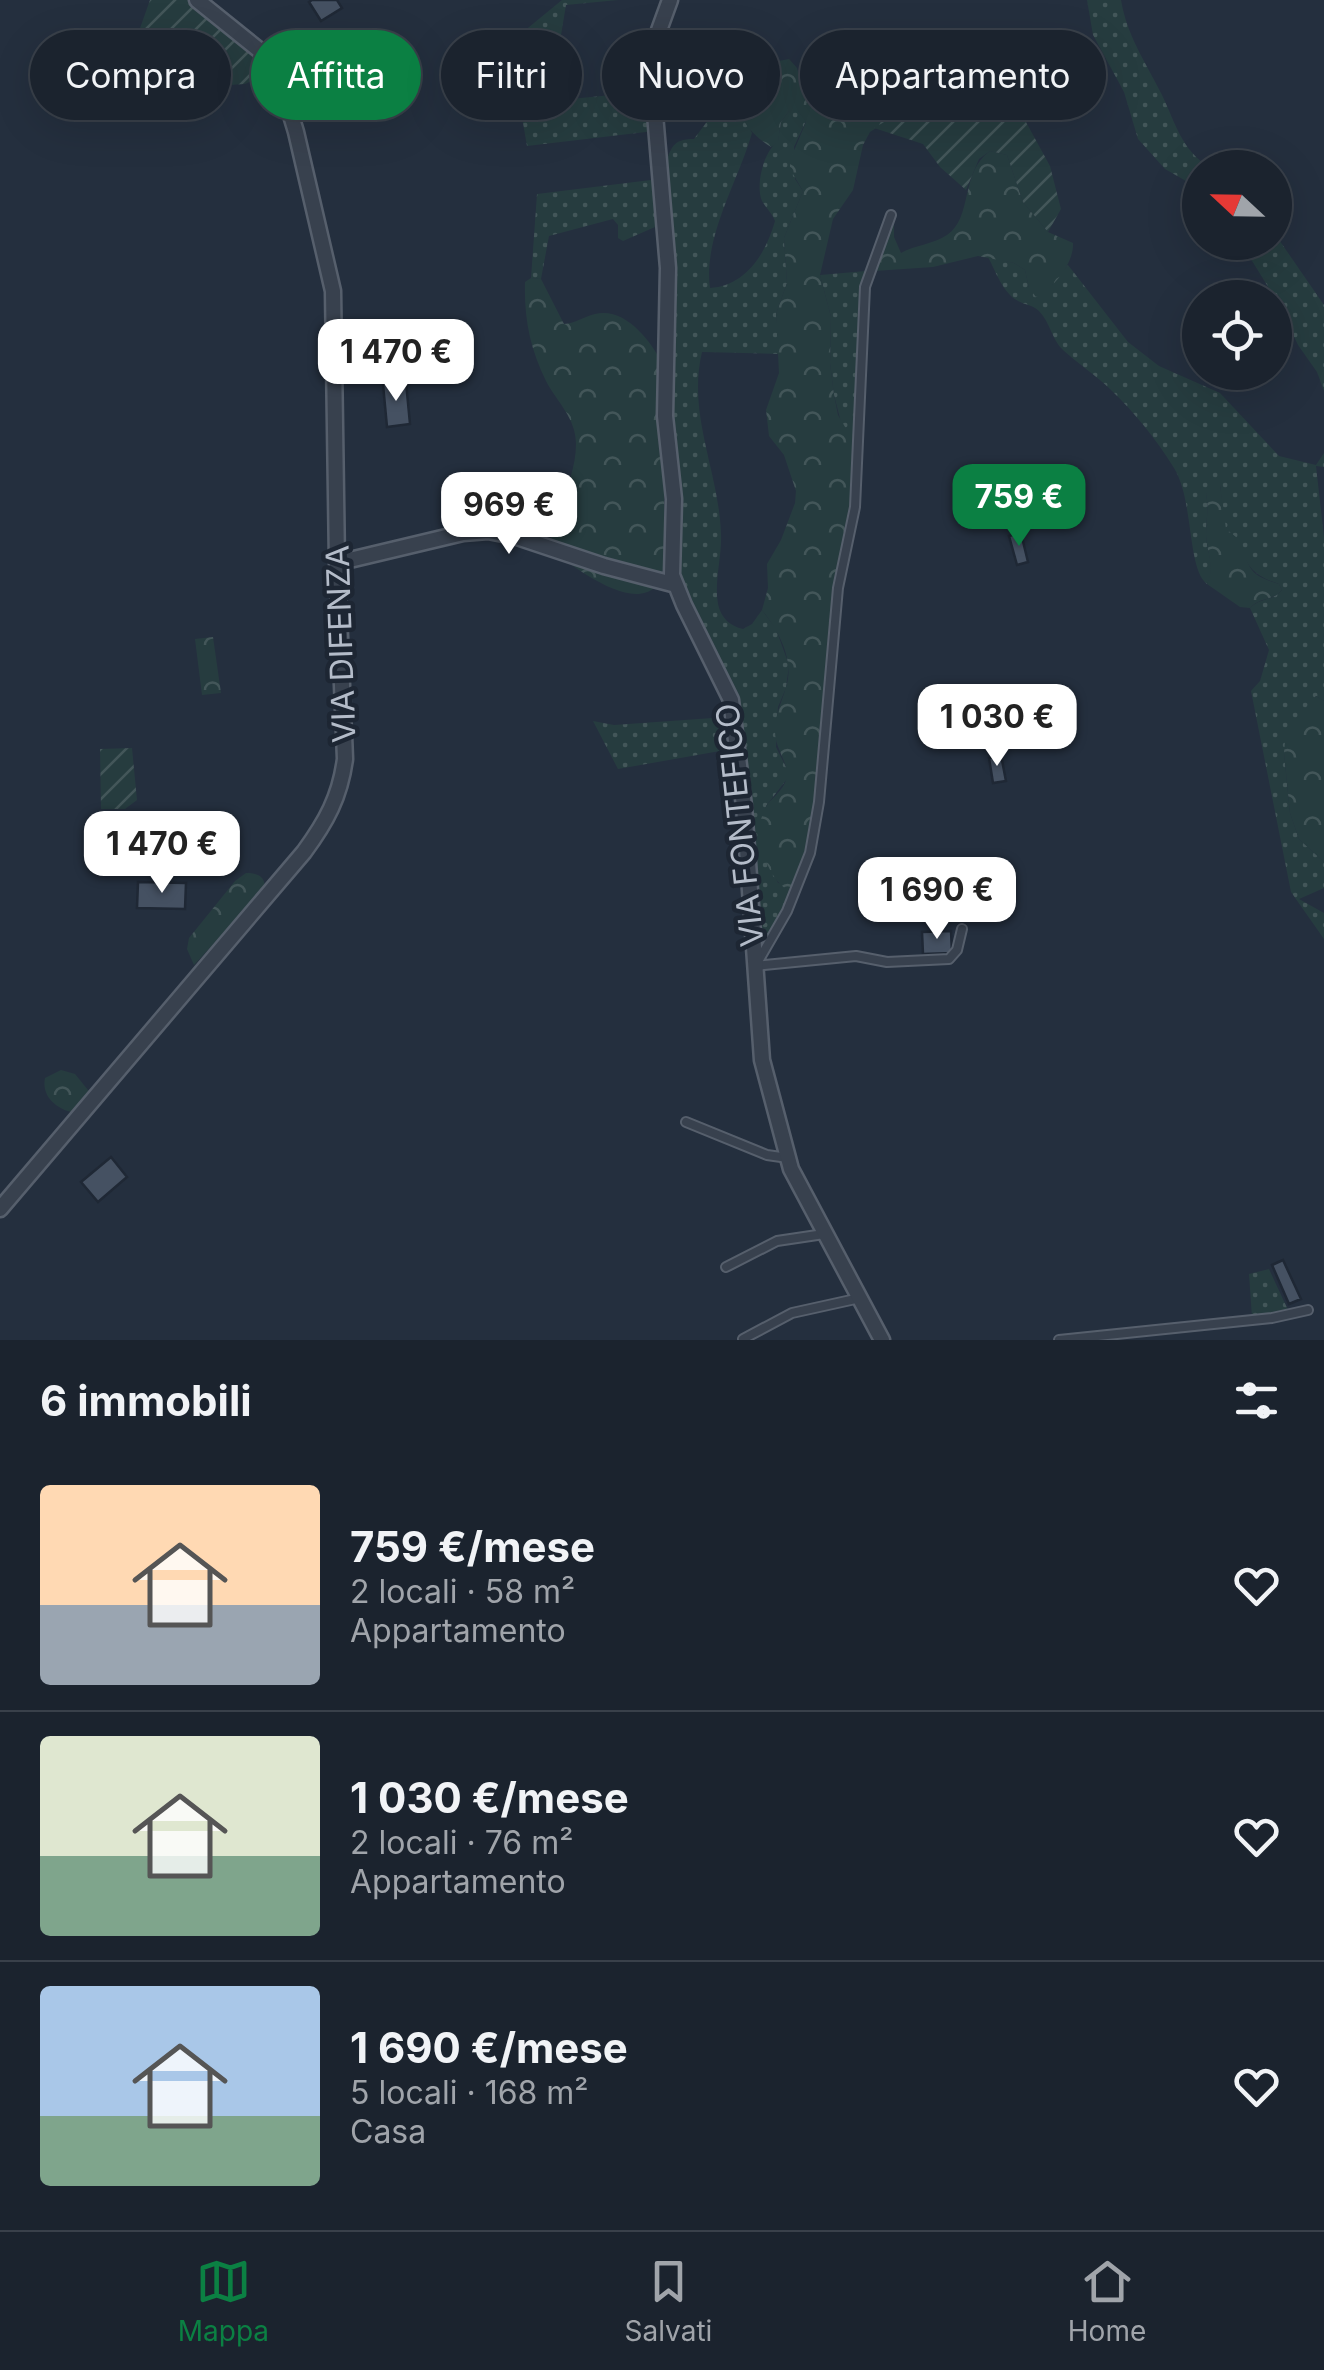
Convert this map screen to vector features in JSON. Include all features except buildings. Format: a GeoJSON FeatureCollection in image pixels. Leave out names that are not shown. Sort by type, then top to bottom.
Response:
{"type":"FeatureCollection","features":[{"type":"Feature","properties":{"kind":"street","name":"VIA DIFENZA"},"geometry":{"type":"LineString","coordinates":[[0,1209],[304,852],[326,822],[341,790],[345,759],[337,563],[335,305],[283,83],[269,58],[197,0]]}},
{"type":"Feature","properties":{"kind":"street","name":"VIA FONTEFICO"},"geometry":{"type":"LineString","coordinates":[[670,0],[650,55],[668,268],[665,416],[674,499],[672,575],[731,700],[744,806],[762,1060],[788,1158],[882,1340]]}},
{"type":"Feature","properties":{"kind":"street"},"geometry":{"type":"LineString","coordinates":[[337,563],[463,534],[488,532],[514,536],[676,585]]}},
{"type":"Feature","properties":{"kind":"lane"},"geometry":{"type":"LineString","coordinates":[[756,966],[787,912],[810,853],[819,802],[838,588],[855,507],[866,287],[891,216]]}},
{"type":"Feature","properties":{"kind":"lane"},"geometry":{"type":"LineString","coordinates":[[756,966],[856,956],[886,962],[949,959],[957,950],[962,929]]}},
{"type":"Feature","properties":{"kind":"lane"},"geometry":{"type":"LineString","coordinates":[[686,1122],[767,1155],[788,1158]]}},
{"type":"Feature","properties":{"kind":"lane"},"geometry":{"type":"LineString","coordinates":[[726,1267],[776,1241],[804,1234],[826,1234]]}},
{"type":"Feature","properties":{"kind":"lane"},"geometry":{"type":"LineString","coordinates":[[742,1339],[792,1313],[861,1298]]}},
{"type":"Feature","properties":{"kind":"lane"},"geometry":{"type":"LineString","coordinates":[[1059,1340],[1272,1318],[1308,1310]]}},
{"type":"Feature","properties":{"kind":"green space"},"geometry":{"type":"Polygon","coordinates":[[[150,0],[191,0],[227,30],[139,30],[150,0]]]}},
{"type":"Feature","properties":{"kind":"green space"},"geometry":{"type":"Polygon","coordinates":[[[562,0],[618,0],[566,5],[562,30],[525,30],[562,0]]]}},
{"type":"Feature","properties":{"kind":"green space"},"geometry":{"type":"Polygon","coordinates":[[[1087,0],[1121,0],[1132,37],[1191,150],[1182,150],[1182,179],[1165,169],[1138,139],[1124,92],[1106,59],[1106,30],[1092,30],[1087,0]]]}},
{"type":"Feature","properties":{"kind":"green space"},"geometry":{"type":"Polygon","coordinates":[[[231,34],[251,55],[251,81],[231,85],[231,34]]]}},
{"type":"Feature","properties":{"kind":"green space"},"geometry":{"type":"Polygon","coordinates":[[[789,59],[797,68],[800,114],[789,111],[781,122],[778,142],[771,147],[743,120],[780,120],[780,61],[789,59]]]}},
{"type":"Feature","properties":{"kind":"green space"},"geometry":{"type":"Polygon","coordinates":[[[602,96],[602,120],[653,120],[654,131],[527,146],[522,120],[582,120],[582,98],[602,96]]]}},
{"type":"Feature","properties":{"kind":"green space"},"geometry":{"type":"Polygon","coordinates":[[[789,111],[798,111],[800,120],[806,121],[794,147],[795,179],[803,191],[784,238],[787,283],[776,314],[780,354],[702,352],[698,375],[701,421],[719,511],[719,609],[727,621],[743,629],[762,610],[776,629],[789,665],[778,707],[776,747],[788,771],[787,779],[766,806],[761,829],[763,850],[778,883],[795,886],[782,915],[763,940],[757,938],[740,709],[730,679],[677,574],[668,404],[673,312],[666,162],[675,144],[694,139],[708,120],[746,120],[752,133],[717,229],[709,269],[710,288],[734,281],[760,256],[775,221],[760,194],[765,160],[778,141],[781,122],[789,111]]]}},
{"type":"Feature","properties":{"kind":"green space"},"geometry":{"type":"Polygon","coordinates":[[[888,120],[1025,120],[1050,166],[1061,209],[1048,232],[1023,202],[1007,155],[990,151],[979,159],[966,190],[940,167],[923,144],[874,128],[888,120]]]}},
{"type":"Feature","properties":{"kind":"green space"},"geometry":{"type":"Polygon","coordinates":[[[889,120],[870,132],[863,145],[853,190],[833,219],[820,275],[831,317],[834,395],[838,415],[848,432],[854,500],[844,544],[810,851],[795,886],[786,889],[772,873],[760,838],[762,815],[786,779],[775,731],[788,677],[787,656],[762,610],[768,588],[767,564],[781,540],[796,491],[784,455],[769,436],[766,410],[779,373],[776,314],[787,283],[784,238],[803,191],[790,169],[790,160],[806,122],[889,120]]]}},
{"type":"Feature","properties":{"kind":"green space"},"geometry":{"type":"Polygon","coordinates":[[[990,151],[1007,155],[1023,202],[1048,232],[1073,243],[1070,259],[1056,281],[1036,297],[1029,288],[1025,270],[1014,263],[978,256],[933,267],[874,271],[891,220],[901,253],[942,238],[955,227],[974,171],[990,151]]]}},
{"type":"Feature","properties":{"kind":"green space"},"geometry":{"type":"Polygon","coordinates":[[[659,179],[663,265],[655,227],[623,241],[618,238],[618,225],[613,219],[549,236],[541,279],[531,278],[537,194],[659,179]]]}},
{"type":"Feature","properties":{"kind":"green space"},"geometry":{"type":"Polygon","coordinates":[[[988,257],[1025,270],[1029,288],[1052,285],[1068,265],[1128,342],[1159,366],[1182,376],[1182,390],[1220,393],[1279,456],[1316,465],[1324,453],[1324,467],[1316,466],[1324,537],[1324,701],[1316,696],[1284,753],[1290,813],[1299,839],[1324,862],[1324,888],[1299,899],[1324,913],[1324,939],[1291,892],[1251,691],[1260,681],[1269,650],[1250,608],[1282,590],[1249,565],[1239,543],[1225,529],[1220,485],[1206,494],[1211,566],[1207,584],[1196,564],[1180,482],[1167,457],[1120,399],[1059,346],[1039,311],[1018,301],[1000,282],[988,257]]]}},
{"type":"Feature","properties":{"kind":"green space"},"geometry":{"type":"Polygon","coordinates":[[[1292,259],[1324,305],[1324,391],[1317,372],[1292,333],[1292,280],[1264,280],[1252,260],[1292,259]]]}},
{"type":"Feature","properties":{"kind":"green space"},"geometry":{"type":"Polygon","coordinates":[[[866,271],[853,469],[834,395],[831,317],[820,275],[866,271]]]}},
{"type":"Feature","properties":{"kind":"green space"},"geometry":{"type":"Polygon","coordinates":[[[541,279],[564,324],[595,314],[616,315],[635,327],[662,363],[665,549],[658,583],[644,593],[631,594],[600,583],[549,550],[576,444],[569,418],[546,381],[532,345],[525,296],[525,282],[541,279]]]}},
{"type":"Feature","properties":{"kind":"green space"},"geometry":{"type":"Polygon","coordinates":[[[1215,482],[1220,485],[1226,529],[1241,541],[1252,570],[1279,584],[1282,590],[1250,608],[1240,607],[1207,584],[1210,566],[1206,494],[1215,482]]]}},
{"type":"Feature","properties":{"kind":"green space"},"geometry":{"type":"Polygon","coordinates":[[[213,637],[221,693],[202,695],[195,639],[213,637]]]}},
{"type":"Feature","properties":{"kind":"green space"},"geometry":{"type":"Polygon","coordinates":[[[1316,696],[1324,701],[1324,862],[1299,839],[1290,813],[1284,753],[1286,730],[1316,696]]]}},
{"type":"Feature","properties":{"kind":"green space"},"geometry":{"type":"Polygon","coordinates":[[[727,717],[719,728],[720,751],[618,769],[593,721],[614,725],[727,717]]]}},
{"type":"Feature","properties":{"kind":"green space"},"geometry":{"type":"Polygon","coordinates":[[[132,748],[137,800],[125,809],[101,809],[100,749],[132,748]]]}},
{"type":"Feature","properties":{"kind":"green space"},"geometry":{"type":"Polygon","coordinates":[[[246,873],[260,876],[265,888],[194,965],[187,949],[189,938],[246,873]]]}},
{"type":"Feature","properties":{"kind":"green space"},"geometry":{"type":"Polygon","coordinates":[[[61,1070],[75,1074],[92,1095],[77,1113],[57,1106],[48,1097],[45,1078],[61,1070]]]}},
{"type":"Feature","properties":{"kind":"green space"},"geometry":{"type":"Polygon","coordinates":[[[1269,1269],[1289,1312],[1252,1317],[1249,1274],[1269,1269]]]}}]}
